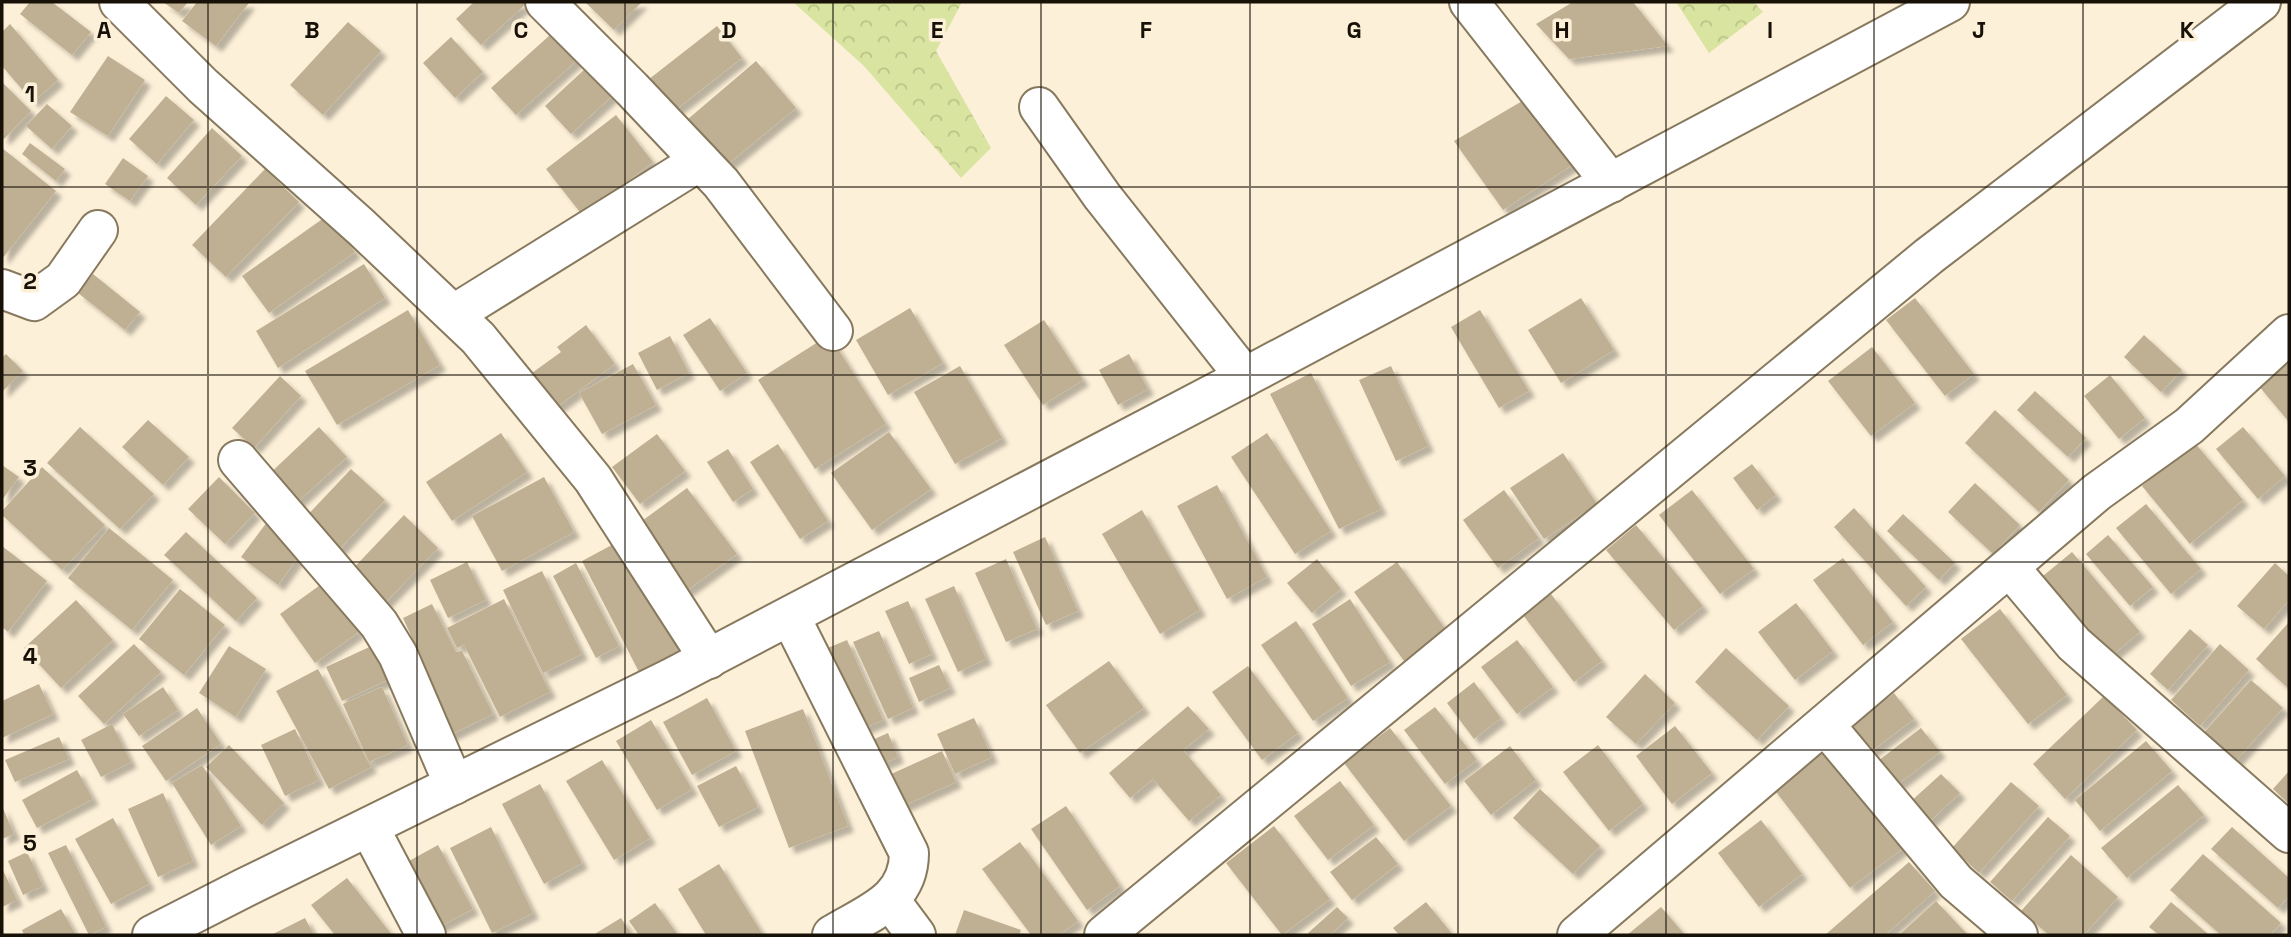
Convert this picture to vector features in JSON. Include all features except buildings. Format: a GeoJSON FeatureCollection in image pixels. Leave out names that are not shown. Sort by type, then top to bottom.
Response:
{"type":"FeatureCollection","features":[{"type":"Feature","properties":{"kind":"street"},"geometry":{"type":"LineString","coordinates":[[118,2],[203,86],[361,227],[478,338],[593,479],[709,659]]}},
{"type":"Feature","properties":{"kind":"street"},"geometry":{"type":"LineString","coordinates":[[545,2],[721,183],[833,331]]}},
{"type":"Feature","properties":{"kind":"street"},"geometry":{"type":"LineString","coordinates":[[1469,2],[1611,183]]}},
{"type":"Feature","properties":{"kind":"street"},"geometry":{"type":"LineString","coordinates":[[152,935],[709,659],[1950,2]]}},
{"type":"Feature","properties":{"kind":"street"},"geometry":{"type":"LineString","coordinates":[[1104,935],[1929,256],[2261,2]]}},
{"type":"Feature","properties":{"kind":"street"},"geometry":{"type":"LineString","coordinates":[[1039,107],[1102,196],[1245,377]]}},
{"type":"Feature","properties":{"kind":"street"},"geometry":{"type":"LineString","coordinates":[[454,314],[700,161]]}},
{"type":"Feature","properties":{"kind":"street"},"geometry":{"type":"LineString","coordinates":[[2,289],[34,301],[63,280],[98,230]]}},
{"type":"Feature","properties":{"kind":"street"},"geometry":{"type":"LineString","coordinates":[[1577,935],[2097,492],[2189,426],[2289,334]]}},
{"type":"Feature","properties":{"kind":"street"},"geometry":{"type":"LineString","coordinates":[[238,460],[379,624],[398,655],[454,785]]}},
{"type":"Feature","properties":{"kind":"street"},"geometry":{"type":"LineString","coordinates":[[2010,568],[2074,644],[2289,834]]}},
{"type":"Feature","properties":{"kind":"street"},"geometry":{"type":"LineString","coordinates":[[790,616],[909,853],[909,866],[904,883],[891,900],[832,935]]}},
{"type":"Feature","properties":{"kind":"street"},"geometry":{"type":"LineString","coordinates":[[1825,725],[1956,882],[2018,935]]}},
{"type":"Feature","properties":{"kind":"street"},"geometry":{"type":"LineString","coordinates":[[369,827],[426,935]]}},
{"type":"Feature","properties":{"kind":"street"},"geometry":{"type":"LineString","coordinates":[[891,900],[916,935]]}},
{"type":"Feature","properties":{"kind":"green space"},"geometry":{"type":"Polygon","coordinates":[[[793,2],[962,2],[936,51],[991,148],[961,178],[864,66],[793,2]]]}},
{"type":"Feature","properties":{"kind":"green space"},"geometry":{"type":"Polygon","coordinates":[[[1676,2],[1754,2],[1763,12],[1709,53],[1676,2]]]}}]}
